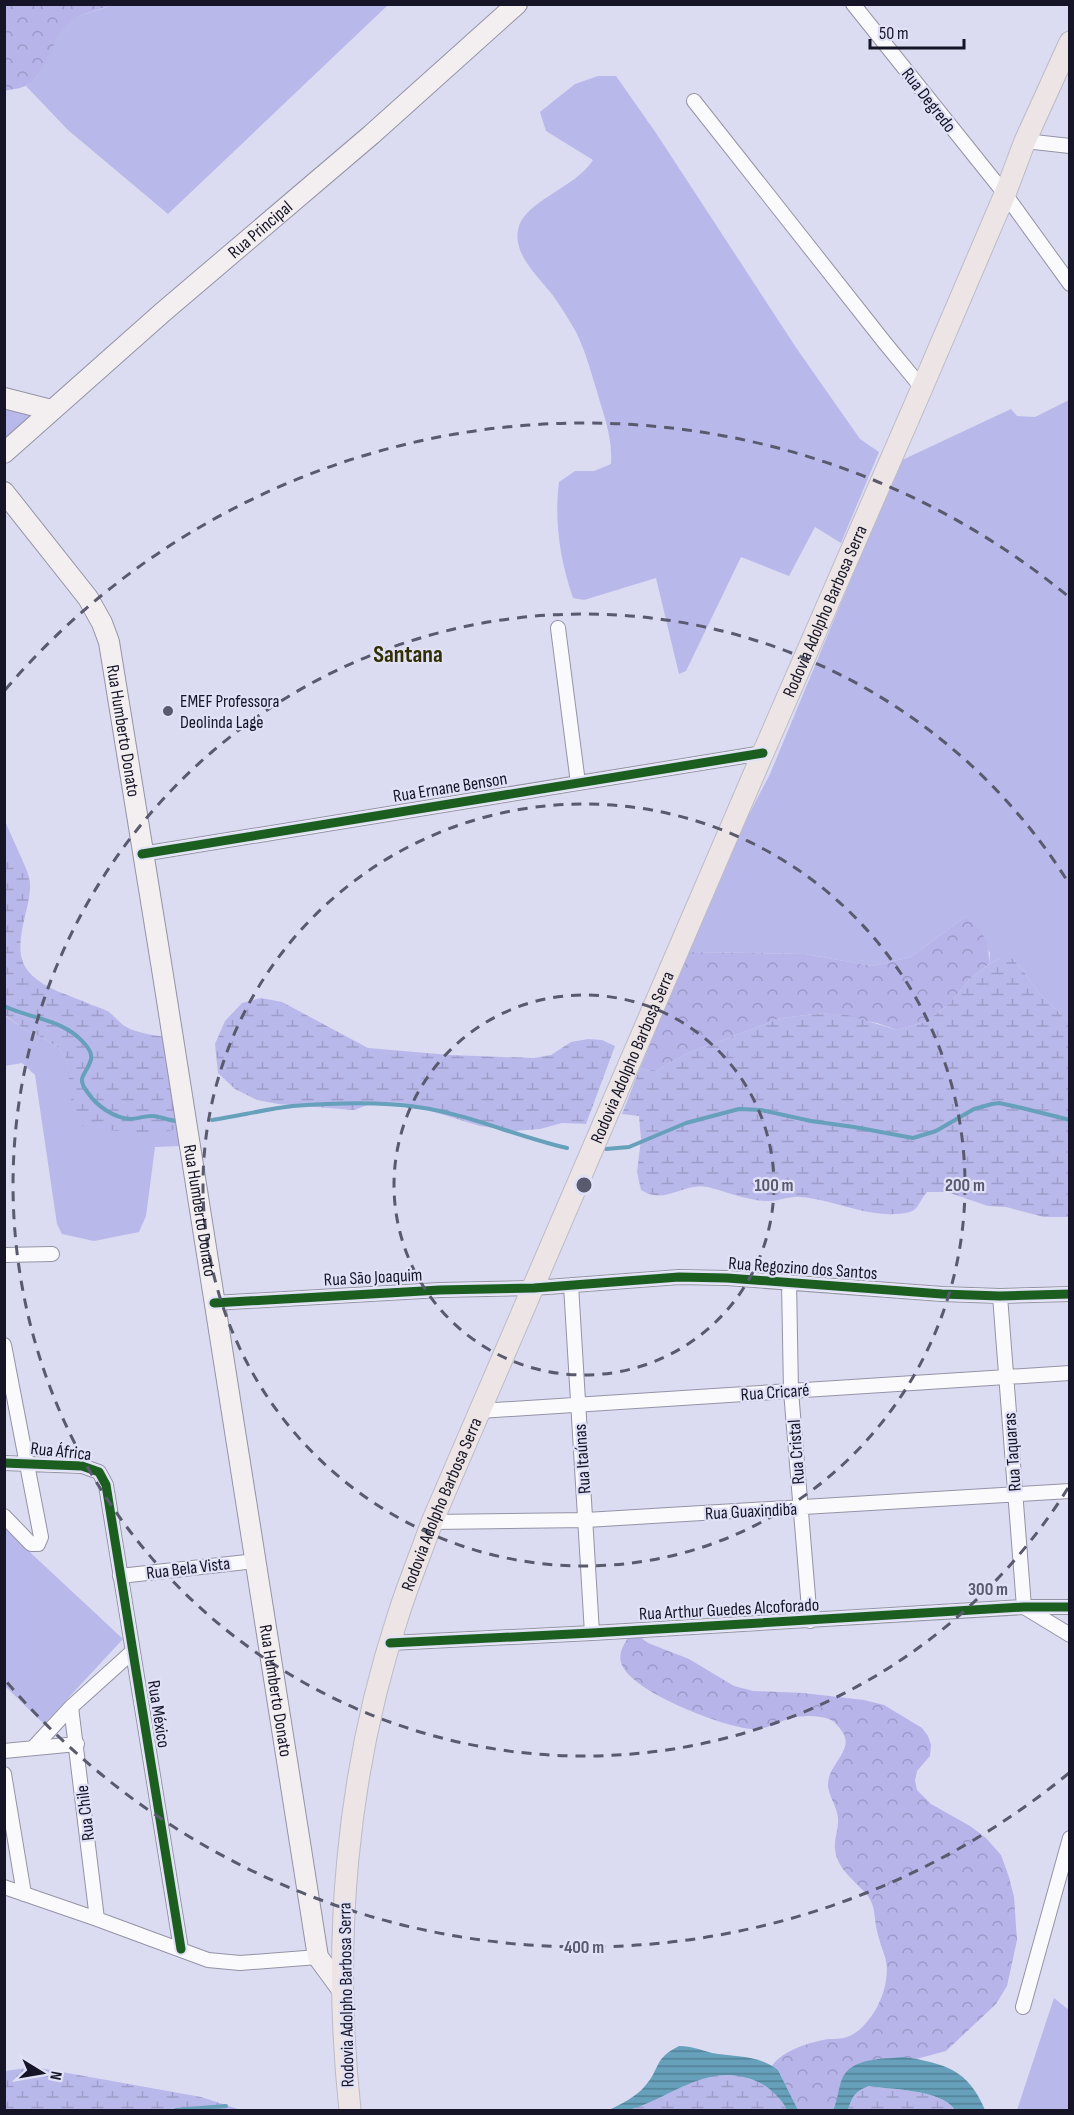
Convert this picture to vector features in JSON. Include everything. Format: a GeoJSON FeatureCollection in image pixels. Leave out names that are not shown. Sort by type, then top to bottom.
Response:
{"type":"FeatureCollection","features":[{"type":"Feature","properties":{"kind":"main road","name":"Rua Principal"},"geometry":{"type":"LineString","coordinates":[[4,453],[371,135],[517,4]]}},
{"type":"Feature","properties":{"kind":"main road","name":"Rodovia Adolpho Barbosa Serra"},"geometry":{"type":"LineString","coordinates":[[350,2110],[343,2029],[343,1991],[344,1896],[350,1834],[370,1717],[398,1616],[432,1522],[922,388],[1005,194],[1025,141],[1070,42]]}},
{"type":"Feature","properties":{"kind":"main road"},"geometry":{"type":"LineString","coordinates":[[4,398],[51,410]]}},
{"type":"Feature","properties":{"kind":"main road","name":"Rua Humberto Donato"},"geometry":{"type":"LineString","coordinates":[[4,492],[88,598],[102,623],[109,642],[318,1957],[343,1991]]}},
{"type":"Feature","properties":{"kind":"street","name":"Rua Degredo"},"geometry":{"type":"LineString","coordinates":[[853,4],[1005,194],[1070,284]]}},
{"type":"Feature","properties":{"kind":"street"},"geometry":{"type":"LineString","coordinates":[[694,101],[922,388]]}},
{"type":"Feature","properties":{"kind":"street"},"geometry":{"type":"LineString","coordinates":[[1025,141],[1070,146]]}},
{"type":"Feature","properties":{"kind":"street"},"geometry":{"type":"LineString","coordinates":[[558,628],[578,783]]}},
{"type":"Feature","properties":{"kind":"street","name":"Rua Ernane Benson"},"geometry":{"type":"LineString","coordinates":[[142,854],[763,753]]}},
{"type":"Feature","properties":{"kind":"street"},"geometry":{"type":"LineString","coordinates":[[4,1255],[52,1254]]}},
{"type":"Feature","properties":{"kind":"street","name":"Rua Regozino dos Santos"},"geometry":{"type":"LineString","coordinates":[[534,1288],[679,1277],[789,1282],[942,1294],[1000,1296],[1070,1294]]}},
{"type":"Feature","properties":{"kind":"street","name":"Rua Cristal"},"geometry":{"type":"LineString","coordinates":[[789,1282],[791,1391],[810,1621]]}},
{"type":"Feature","properties":{"kind":"street","name":"Rua Itaúnas"},"geometry":{"type":"LineString","coordinates":[[571,1285],[592,1633]]}},
{"type":"Feature","properties":{"kind":"street","name":"Rua São Joaquim"},"geometry":{"type":"LineString","coordinates":[[214,1303],[440,1290],[534,1288]]}},
{"type":"Feature","properties":{"kind":"street","name":"Rua Taquaras"},"geometry":{"type":"LineString","coordinates":[[1000,1296],[1024,1607]]}},
{"type":"Feature","properties":{"kind":"street"},"geometry":{"type":"LineString","coordinates":[[4,1345],[41,1537],[38,1544],[31,1544],[4,1516]]}},
{"type":"Feature","properties":{"kind":"street","name":"Rua Cricaré"},"geometry":{"type":"LineString","coordinates":[[480,1411],[1070,1373]]}},
{"type":"Feature","properties":{"kind":"street","name":"Rua África"},"geometry":{"type":"LineString","coordinates":[[4,1463],[92,1468],[99,1472],[106,1485]]}},
{"type":"Feature","properties":{"kind":"street","name":"Rua México"},"geometry":{"type":"LineString","coordinates":[[106,1485],[181,1949]]}},
{"type":"Feature","properties":{"kind":"street","name":"Rua Guaxindiba"},"geometry":{"type":"LineString","coordinates":[[432,1522],[586,1520],[1070,1491]]}},
{"type":"Feature","properties":{"kind":"street","name":"Rua Bela Vista"},"geometry":{"type":"LineString","coordinates":[[120,1576],[256,1561]]}},
{"type":"Feature","properties":{"kind":"street"},"geometry":{"type":"LineString","coordinates":[[1024,1607],[1070,1635]]}},
{"type":"Feature","properties":{"kind":"street","name":"Rua Arthur Guedes Alcoforado"},"geometry":{"type":"LineString","coordinates":[[390,1643],[810,1621],[1024,1607],[1070,1607]]}},
{"type":"Feature","properties":{"kind":"street"},"geometry":{"type":"LineString","coordinates":[[33,1748],[71,1707],[132,1652]]}},
{"type":"Feature","properties":{"kind":"street","name":"Rua Chile"},"geometry":{"type":"LineString","coordinates":[[71,1707],[97,1919]]}},
{"type":"Feature","properties":{"kind":"street"},"geometry":{"type":"LineString","coordinates":[[4,1751],[77,1744]]}},
{"type":"Feature","properties":{"kind":"street"},"geometry":{"type":"LineString","coordinates":[[4,1773],[24,1894]]}},
{"type":"Feature","properties":{"kind":"street"},"geometry":{"type":"LineString","coordinates":[[1023,2007],[1070,1838]]}},
{"type":"Feature","properties":{"kind":"street"},"geometry":{"type":"LineString","coordinates":[[4,1887],[221,1963],[270,1962],[318,1957]]}},
{"type":"Feature","properties":{"kind":"green space"},"geometry":{"type":"Polygon","coordinates":[[[10,4],[112,5],[84,14],[69,23],[34,79],[25,86],[5,91],[5,6],[10,4]]]}},
{"type":"Feature","properties":{"kind":"green space"},"geometry":{"type":"Polygon","coordinates":[[[112,5],[388,5],[168,214],[68,130],[26,86],[39,73],[59,34],[68,23],[112,5]]]}},
{"type":"Feature","properties":{"kind":"green space"},"geometry":{"type":"Polygon","coordinates":[[[598,76],[616,76],[656,133],[797,349],[860,439],[879,452],[841,543],[815,527],[789,576],[741,557],[686,671],[679,674],[656,578],[584,600],[573,598],[559,540],[557,511],[559,482],[575,471],[594,471],[611,464],[610,444],[596,388],[579,339],[557,301],[524,258],[518,240],[518,230],[529,211],[575,179],[593,160],[546,131],[540,112],[575,84],[598,76]]]}},
{"type":"Feature","properties":{"kind":"green space"},"geometry":{"type":"Polygon","coordinates":[[[1069,400],[1069,1022],[1039,993],[1012,958],[1001,958],[989,964],[990,953],[965,917],[911,957],[873,966],[805,954],[688,952],[733,845],[770,774],[900,461],[1011,409],[1017,416],[1035,417],[1069,400]]]}},
{"type":"Feature","properties":{"kind":"green space"},"geometry":{"type":"Polygon","coordinates":[[[5,408],[34,415],[5,441],[5,408]]]}},
{"type":"Feature","properties":{"kind":"green space"},"geometry":{"type":"Polygon","coordinates":[[[4,819],[28,873],[5,849],[4,819]]]}},
{"type":"Feature","properties":{"kind":"green space"},"geometry":{"type":"Polygon","coordinates":[[[5,849],[25,869],[30,882],[20,948],[22,960],[28,971],[42,983],[109,1012],[128,1028],[167,1037],[180,1128],[150,1136],[83,1126],[73,1116],[67,1060],[59,1048],[24,1029],[5,1015],[5,849]]]}},
{"type":"Feature","properties":{"kind":"green space"},"geometry":{"type":"Polygon","coordinates":[[[965,917],[981,931],[987,943],[989,964],[970,979],[949,1004],[927,1021],[897,1030],[877,1023],[823,1013],[781,1018],[685,1054],[656,1071],[640,1068],[688,952],[805,954],[873,966],[911,957],[965,917]]]}},
{"type":"Feature","properties":{"kind":"green space"},"geometry":{"type":"Polygon","coordinates":[[[1001,958],[1012,958],[1039,993],[1069,1022],[1069,1217],[1044,1217],[1006,1207],[988,1206],[947,1192],[927,1192],[913,1211],[883,1214],[801,1197],[774,1201],[755,1200],[698,1186],[658,1196],[641,1190],[637,1172],[641,1139],[639,1116],[622,1114],[640,1068],[656,1071],[685,1054],[781,1018],[823,1013],[847,1015],[897,1030],[927,1021],[949,1004],[970,979],[1001,958]]]}},
{"type":"Feature","properties":{"kind":"green space"},"geometry":{"type":"Polygon","coordinates":[[[261,998],[282,1002],[368,1048],[450,1055],[534,1058],[551,1055],[571,1042],[588,1039],[602,1040],[615,1046],[586,1124],[562,1123],[540,1129],[515,1131],[480,1126],[405,1103],[376,1102],[354,1110],[278,1104],[257,1100],[235,1089],[218,1073],[215,1044],[225,1021],[242,1003],[261,998]]]}},
{"type":"Feature","properties":{"kind":"green space"},"geometry":{"type":"Polygon","coordinates":[[[4,1015],[59,1048],[67,1060],[70,1079],[180,1128],[182,1146],[155,1147],[146,1216],[139,1232],[94,1241],[62,1234],[57,1224],[35,1075],[22,1063],[5,1066],[4,1015]]]}},
{"type":"Feature","properties":{"kind":"green space"},"geometry":{"type":"Polygon","coordinates":[[[4,1528],[123,1639],[44,1724],[5,1686],[4,1528]]]}},
{"type":"Feature","properties":{"kind":"green space"},"geometry":{"type":"Polygon","coordinates":[[[640,1637],[648,1643],[689,1659],[734,1686],[753,1691],[803,1693],[864,1700],[884,1705],[922,1728],[928,1736],[931,1745],[930,1756],[917,1771],[915,1781],[917,1790],[931,1804],[986,1838],[1001,1855],[1014,1897],[1017,1940],[1007,1986],[996,2004],[946,2051],[916,2059],[905,2057],[841,2090],[833,2110],[798,2110],[778,2070],[772,2066],[783,2055],[798,2048],[822,2040],[845,2038],[860,2030],[879,2003],[886,1977],[885,1957],[872,1904],[868,1896],[843,1869],[836,1856],[838,1818],[828,1787],[831,1772],[843,1751],[845,1737],[835,1723],[822,1717],[795,1717],[767,1727],[752,1729],[721,1722],[662,1698],[631,1677],[621,1663],[621,1652],[628,1638],[640,1637]]]}},
{"type":"Feature","properties":{"kind":"green space"},"geometry":{"type":"Polygon","coordinates":[[[1054,1998],[1069,2010],[1069,2110],[1017,2110],[1054,1998]]]}},
{"type":"Feature","properties":{"kind":"green space"},"geometry":{"type":"Polygon","coordinates":[[[34,2067],[201,2097],[241,2110],[5,2110],[5,2071],[34,2067]]]}},
{"type":"Feature","properties":{"kind":"green space"},"geometry":{"type":"Polygon","coordinates":[[[730,2074],[755,2081],[771,2090],[783,2102],[787,2110],[630,2110],[704,2077],[730,2074]]]}},
{"type":"Feature","properties":{"kind":"green space"},"geometry":{"type":"Polygon","coordinates":[[[869,2086],[928,2094],[948,2103],[955,2110],[848,2110],[855,2095],[869,2086]]]}},
{"type":"Feature","properties":{"kind":"shaded area"},"geometry":{"type":"Polygon","coordinates":[[[679,2046],[746,2057],[771,2065],[778,2070],[798,2110],[787,2110],[775,2094],[758,2082],[741,2076],[725,2075],[694,2082],[629,2110],[609,2110],[641,2090],[665,2055],[679,2046]]]}},
{"type":"Feature","properties":{"kind":"shaded area"},"geometry":{"type":"Polygon","coordinates":[[[905,2057],[932,2062],[954,2071],[971,2085],[985,2110],[955,2110],[948,2103],[928,2094],[869,2086],[855,2095],[848,2110],[833,2110],[846,2072],[869,2060],[905,2057]]]}},
{"type":"Feature","properties":{"kind":"waterway"},"geometry":{"type":"LineString","coordinates":[[4,1006],[57,1024],[76,1035],[84,1043],[90,1052],[91,1060],[82,1078],[83,1085],[101,1107],[124,1118],[156,1116],[176,1121]]}},
{"type":"Feature","properties":{"kind":"waterway"},"geometry":{"type":"LineString","coordinates":[[212,1120],[293,1106],[339,1103],[386,1104],[436,1110],[567,1148]]}},
{"type":"Feature","properties":{"kind":"waterway"},"geometry":{"type":"LineString","coordinates":[[606,1149],[629,1147],[686,1123],[739,1109],[761,1110],[913,1138],[936,1131],[974,1109],[999,1103],[1070,1120]]}},
{"type":"Feature","properties":{"kind":"waterway"},"geometry":{"type":"LineString","coordinates":[[176,2110],[226,2106]]}},
{"type":"Feature","properties":{"kind":"cycle path"},"geometry":{"type":"LineString","coordinates":[[142,854],[763,753]]}},
{"type":"Feature","properties":{"kind":"cycle path"},"geometry":{"type":"LineString","coordinates":[[214,1303],[440,1290],[534,1288],[679,1277],[727,1278],[942,1294],[1000,1296],[1070,1294]]}},
{"type":"Feature","properties":{"kind":"cycle path"},"geometry":{"type":"LineString","coordinates":[[4,1463],[82,1466],[99,1472],[106,1485],[181,1949]]}},
{"type":"Feature","properties":{"kind":"cycle path"},"geometry":{"type":"LineString","coordinates":[[390,1643],[1024,1607],[1070,1607]]}},
{"type":"Feature","properties":{"kind":"place","name":"EMEF Professora Deolinda Lage"},"geometry":{"type":"Point","coordinates":[168,711]}},
{"type":"Feature","properties":{"kind":"district","name":"Santana"},"geometry":{"type":"Point","coordinates":[408,654]}}]}
